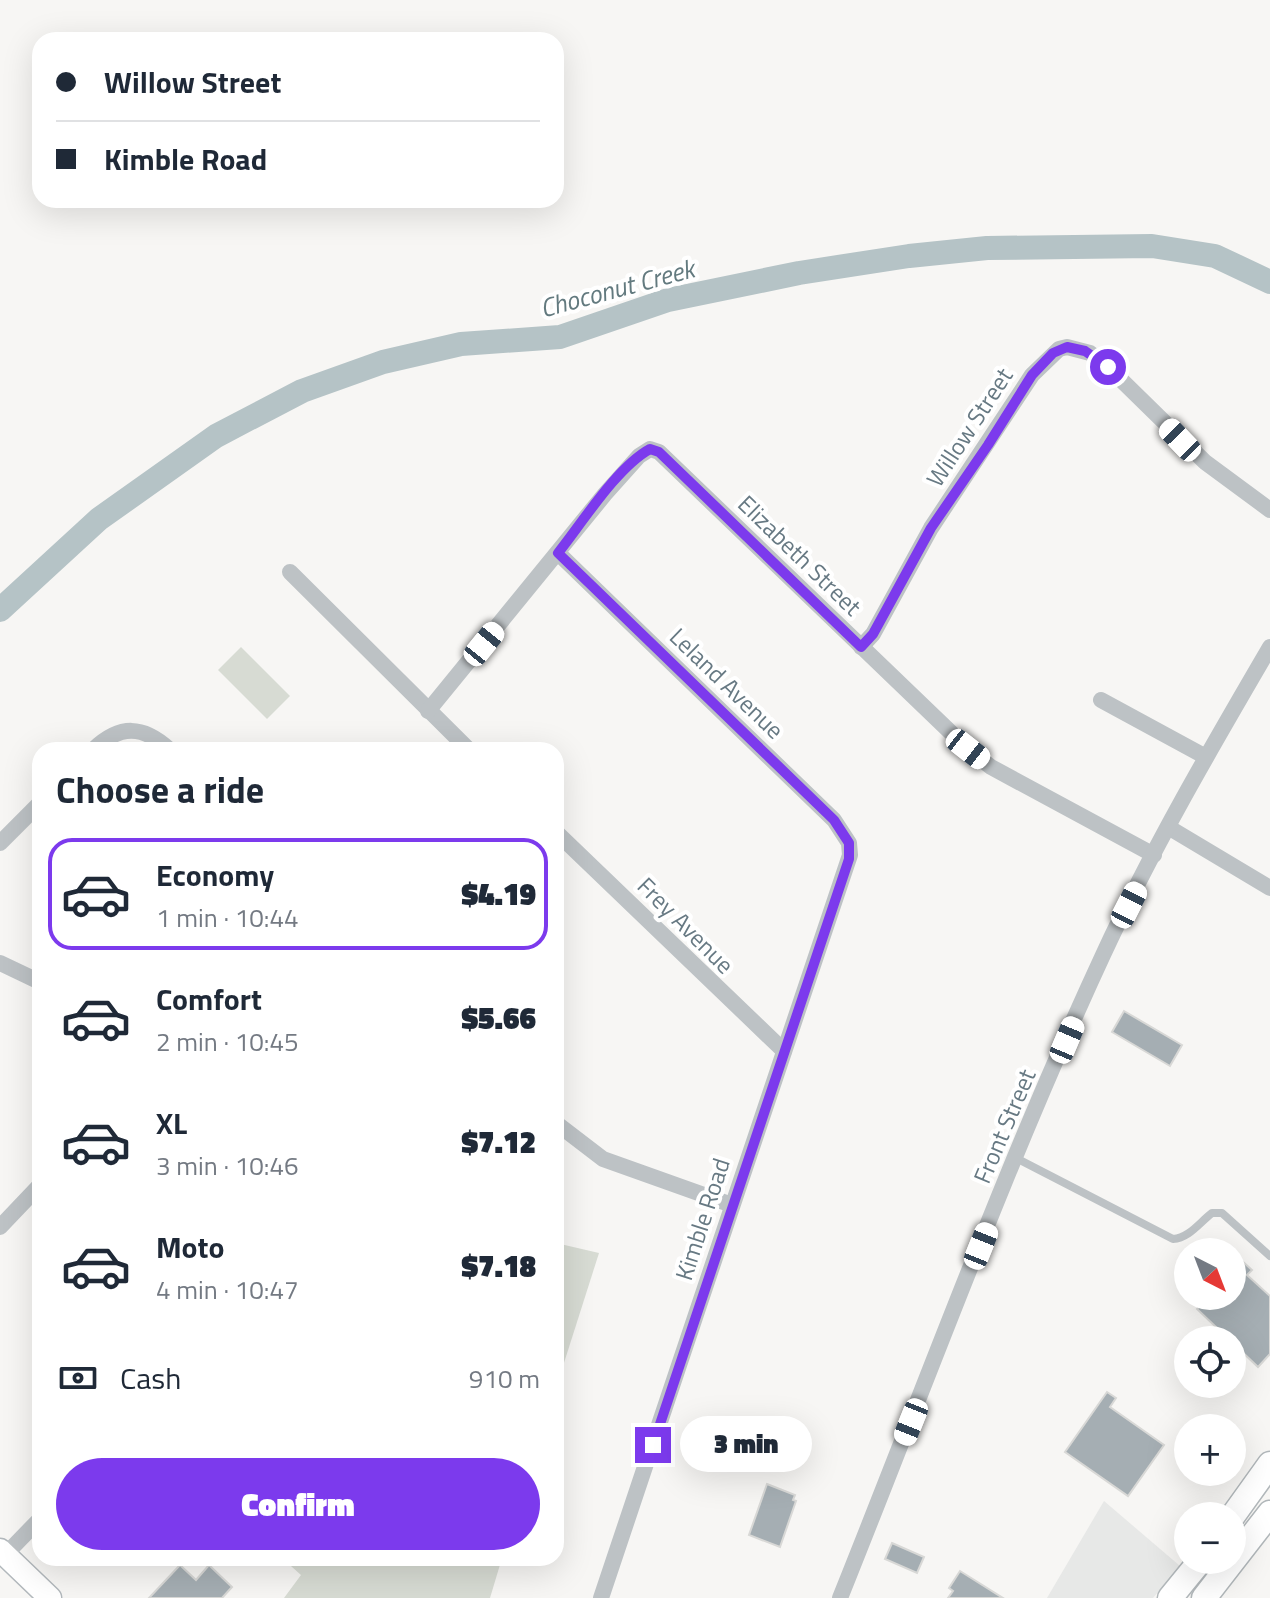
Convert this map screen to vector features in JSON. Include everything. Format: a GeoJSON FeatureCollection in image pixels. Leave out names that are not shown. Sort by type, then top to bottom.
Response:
{"type":"FeatureCollection","features":[{"type":"Feature","properties":{"kind":"main road"},"geometry":{"type":"LineString","coordinates":[[1243,1502],[1270,1464]]}},
{"type":"Feature","properties":{"kind":"main road"},"geometry":{"type":"LineString","coordinates":[[1204,1598],[1270,1513]]}},
{"type":"Feature","properties":{"kind":"main road"},"geometry":{"type":"LineString","coordinates":[[1170,1598],[1190,1574]]}},
{"type":"Feature","properties":{"kind":"street","name":"Willow Street"},"geometry":{"type":"LineString","coordinates":[[861,647],[873,634],[931,528],[1032,375],[1059,349],[1067,347],[1085,351],[1099,360],[1205,462],[1270,510]]}},
{"type":"Feature","properties":{"kind":"street","name":"Elizabeth Street"},"geometry":{"type":"LineString","coordinates":[[558,553],[639,456],[650,449],[659,452],[968,749],[991,767],[1154,855]]}},
{"type":"Feature","properties":{"kind":"street"},"geometry":{"type":"LineString","coordinates":[[428,711],[558,553]]}},
{"type":"Feature","properties":{"kind":"street","name":"Leland Avenue"},"geometry":{"type":"LineString","coordinates":[[558,553],[834,820],[849,843],[850,855]]}},
{"type":"Feature","properties":{"kind":"street"},"geometry":{"type":"LineString","coordinates":[[290,572],[461,742]]}},
{"type":"Feature","properties":{"kind":"street","name":"Front Street"},"geometry":{"type":"LineString","coordinates":[[840,1598],[1016,1158],[1103,955],[1168,827],[1270,647]]}},
{"type":"Feature","properties":{"kind":"street"},"geometry":{"type":"LineString","coordinates":[[1101,700],[1206,757]]}},
{"type":"Feature","properties":{"kind":"street"},"geometry":{"type":"LineString","coordinates":[[101,742],[122,731],[142,731],[161,742]]}},
{"type":"Feature","properties":{"kind":"street"},"geometry":{"type":"LineString","coordinates":[[0,843],[32,811]]}},
{"type":"Feature","properties":{"kind":"street"},"geometry":{"type":"LineString","coordinates":[[1168,827],[1270,888]]}},
{"type":"Feature","properties":{"kind":"street","name":"Frey Avenue"},"geometry":{"type":"LineString","coordinates":[[564,840],[784,1051]]}},
{"type":"Feature","properties":{"kind":"street","name":"Kimble Road"},"geometry":{"type":"LineString","coordinates":[[601,1598],[850,855]]}},
{"type":"Feature","properties":{"kind":"street"},"geometry":{"type":"LineString","coordinates":[[0,963],[32,978]]}},
{"type":"Feature","properties":{"kind":"street"},"geometry":{"type":"LineString","coordinates":[[564,1129],[603,1159],[732,1205]]}},
{"type":"Feature","properties":{"kind":"street"},"geometry":{"type":"LineString","coordinates":[[0,1227],[32,1193]]}},
{"type":"Feature","properties":{"kind":"street"},"geometry":{"type":"LineString","coordinates":[[32,1526],[3,1553],[50,1598]]}},
{"type":"Feature","properties":{"kind":"lane"},"geometry":{"type":"LineString","coordinates":[[1016,1158],[1173,1239],[1190,1233],[1212,1213],[1222,1213],[1270,1256]]}},
{"type":"Feature","properties":{"kind":"shaded area"},"geometry":{"type":"Polygon","coordinates":[[[241,647],[290,696],[267,719],[218,670],[241,647]]]}},
{"type":"Feature","properties":{"kind":"shaded area"},"geometry":{"type":"Polygon","coordinates":[[[564,1245],[599,1253],[564,1363],[564,1245]]]}},
{"type":"Feature","properties":{"kind":"shaded area"},"geometry":{"type":"Polygon","coordinates":[[[1104,1501],[1174,1561],[1174,1573],[1153,1598],[1047,1598],[1104,1501]]]}},
{"type":"Feature","properties":{"kind":"shaded area"},"geometry":{"type":"Polygon","coordinates":[[[291,1566],[500,1566],[490,1598],[284,1598],[301,1575],[291,1566]]]}},
{"type":"Feature","properties":{"kind":"building"},"geometry":{"type":"Polygon","coordinates":[[[1124,1011],[1182,1045],[1170,1066],[1112,1032],[1124,1011]]]}},
{"type":"Feature","properties":{"kind":"building"},"geometry":{"type":"Polygon","coordinates":[[[1246,1265],[1252,1270],[1247,1275],[1270,1296],[1270,1354],[1258,1367],[1246,1356],[1246,1326],[1215,1326],[1198,1310],[1246,1310],[1246,1265]]]}},
{"type":"Feature","properties":{"kind":"building"},"geometry":{"type":"Polygon","coordinates":[[[1107,1392],[1116,1398],[1110,1407],[1164,1445],[1128,1496],[1065,1452],[1107,1392]]]}},
{"type":"Feature","properties":{"kind":"building"},"geometry":{"type":"Polygon","coordinates":[[[767,1484],[795,1495],[793,1500],[796,1501],[780,1547],[749,1535],[767,1484]]]}},
{"type":"Feature","properties":{"kind":"building"},"geometry":{"type":"Polygon","coordinates":[[[892,1543],[924,1557],[917,1573],[885,1559],[892,1543]]]}},
{"type":"Feature","properties":{"kind":"building"},"geometry":{"type":"Polygon","coordinates":[[[179,1566],[196,1580],[210,1566],[232,1587],[222,1598],[149,1598],[179,1566]]]}},
{"type":"Feature","properties":{"kind":"building"},"geometry":{"type":"Polygon","coordinates":[[[960,1571],[1003,1598],[948,1598],[953,1591],[949,1588],[960,1571]]]}},
{"type":"Feature","properties":{"kind":"waterway","name":"Choconut Creek"},"geometry":{"type":"LineString","coordinates":[[0,610],[99,519],[216,436],[302,391],[383,362],[461,344],[560,337],[668,300],[799,273],[987,248],[1152,246],[1215,256],[1270,282]]}},
{"type":"Feature","properties":{"kind":"route"},"geometry":{"type":"LineString","coordinates":[[653,1445],[849,859],[849,843],[834,820],[558,553],[605,494],[639,456],[650,449],[659,452],[861,647],[873,634],[931,528],[1032,375],[1053,353],[1067,347],[1090,353],[1108,367]]}}]}
